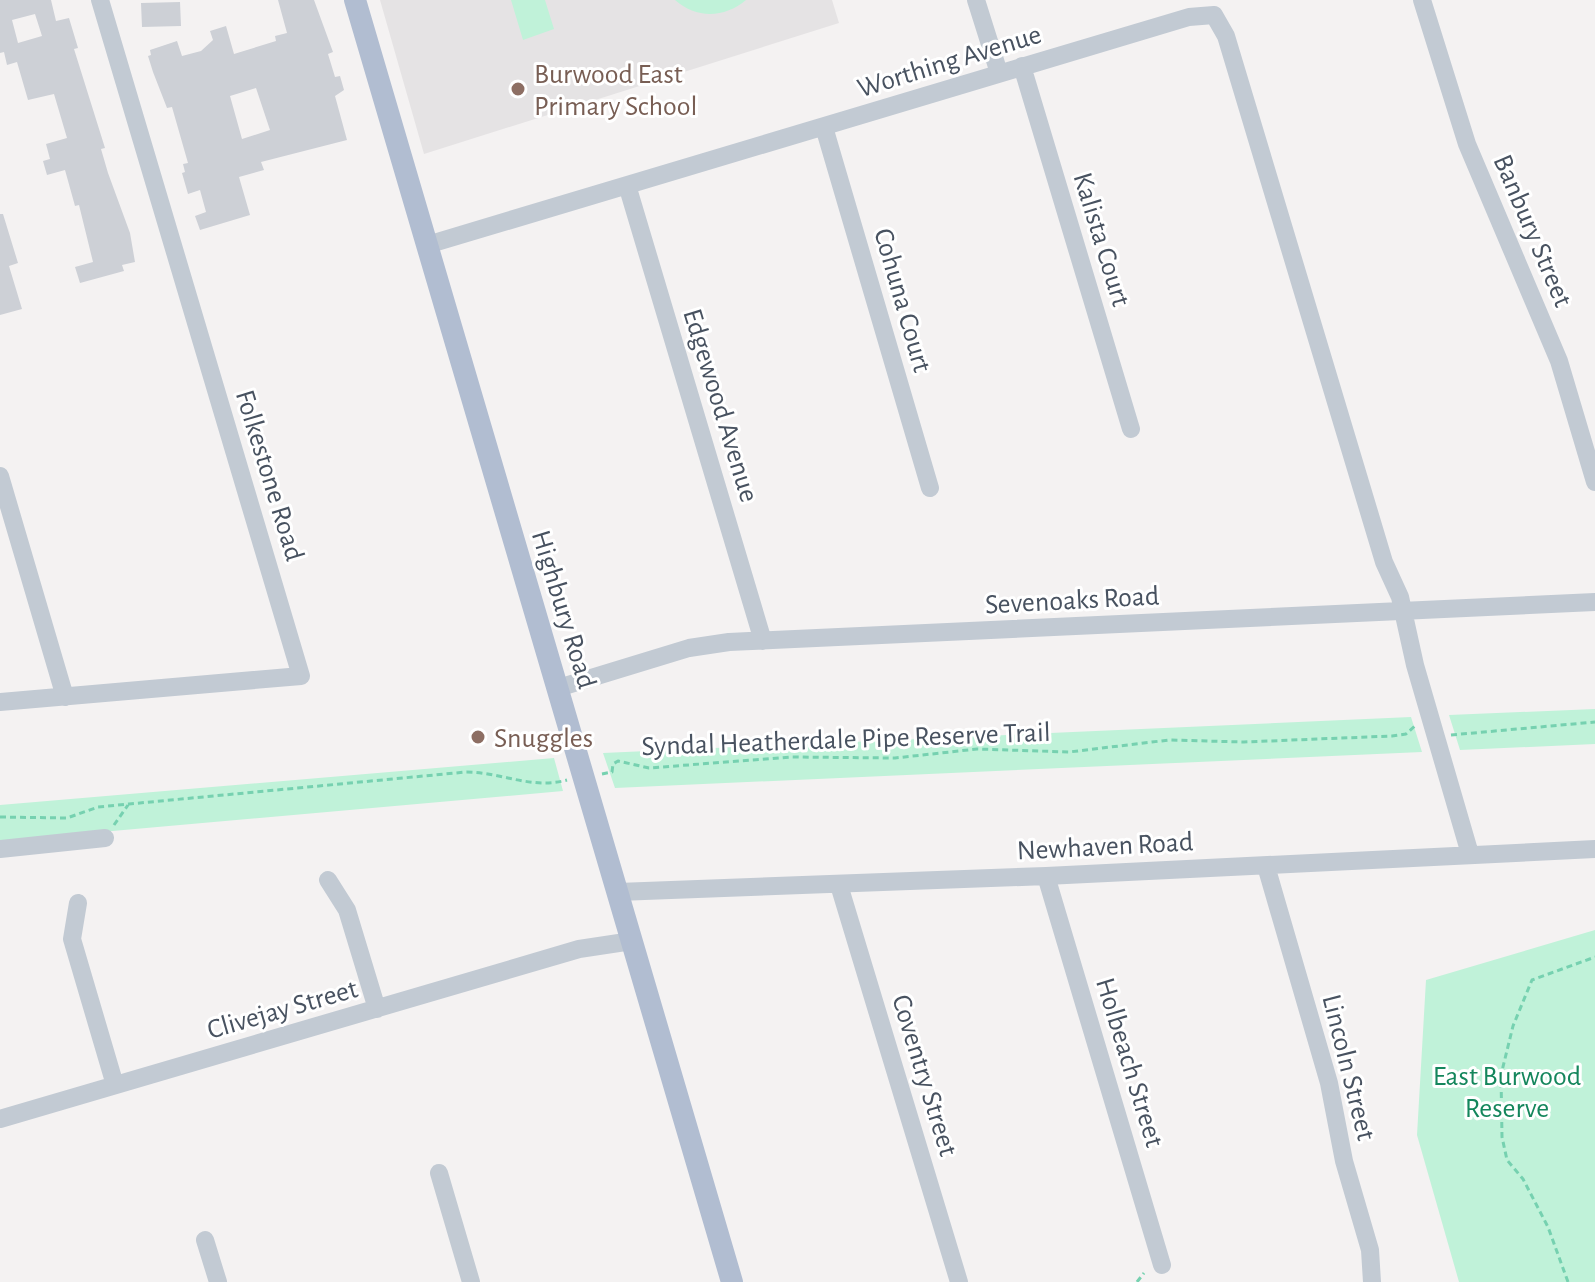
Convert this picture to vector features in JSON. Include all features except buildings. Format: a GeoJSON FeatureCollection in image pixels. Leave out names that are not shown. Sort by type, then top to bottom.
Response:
{"type":"FeatureCollection","features":[{"type":"Feature","properties":{"kind":"main road","name":"Highbury Road"},"geometry":{"type":"LineString","coordinates":[[355,0],[732,1282]]}},
{"type":"Feature","properties":{"kind":"street","name":"Folkestone Road"},"geometry":{"type":"LineString","coordinates":[[0,702],[301,676],[100,0]]}},
{"type":"Feature","properties":{"kind":"street"},"geometry":{"type":"LineString","coordinates":[[976,0],[999,73]]}},
{"type":"Feature","properties":{"kind":"street","name":"Banbury Street"},"geometry":{"type":"LineString","coordinates":[[1422,0],[1467,144],[1559,361],[1595,482]]}},
{"type":"Feature","properties":{"kind":"street","name":"Worthing Avenue"},"geometry":{"type":"LineString","coordinates":[[427,245],[1189,17],[1214,15],[1226,36],[1470,854]]}},
{"type":"Feature","properties":{"kind":"street","name":"Kalista Court"},"geometry":{"type":"LineString","coordinates":[[1022,66],[1131,429]]}},
{"type":"Feature","properties":{"kind":"street","name":"Cohuna Court"},"geometry":{"type":"LineString","coordinates":[[824,127],[930,488]]}},
{"type":"Feature","properties":{"kind":"street","name":"Edgewood Avenue"},"geometry":{"type":"LineString","coordinates":[[627,185],[763,641]]}},
{"type":"Feature","properties":{"kind":"street"},"geometry":{"type":"LineString","coordinates":[[0,476],[65,697]]}},
{"type":"Feature","properties":{"kind":"street","name":"Sevenoaks Road"},"geometry":{"type":"LineString","coordinates":[[558,688],[689,648],[763,641],[1595,602]]}},
{"type":"Feature","properties":{"kind":"street"},"geometry":{"type":"LineString","coordinates":[[0,849],[105,838]]}},
{"type":"Feature","properties":{"kind":"street","name":"Newhaven Road"},"geometry":{"type":"LineString","coordinates":[[618,892],[1046,876],[1595,849]]}},
{"type":"Feature","properties":{"kind":"street","name":"Lincoln Street"},"geometry":{"type":"LineString","coordinates":[[1266,866],[1329,1083],[1355,1205],[1370,1250],[1372,1282]]}},
{"type":"Feature","properties":{"kind":"street","name":"Holbeach Street"},"geometry":{"type":"LineString","coordinates":[[1046,876],[1162,1265]]}},
{"type":"Feature","properties":{"kind":"street"},"geometry":{"type":"LineString","coordinates":[[328,880],[347,910],[377,1009]]}},
{"type":"Feature","properties":{"kind":"street","name":"Coventry Street"},"geometry":{"type":"LineString","coordinates":[[839,885],[959,1282]]}},
{"type":"Feature","properties":{"kind":"street"},"geometry":{"type":"LineString","coordinates":[[78,903],[72,939],[115,1085]]}},
{"type":"Feature","properties":{"kind":"street","name":"Clivejay Street"},"geometry":{"type":"LineString","coordinates":[[0,1119],[630,934]]}},
{"type":"Feature","properties":{"kind":"street"},"geometry":{"type":"LineString","coordinates":[[439,1173],[471,1282]]}},
{"type":"Feature","properties":{"kind":"street"},"geometry":{"type":"LineString","coordinates":[[205,1240],[218,1282]]}},
{"type":"Feature","properties":{"kind":"path"},"geometry":{"type":"LineString","coordinates":[[1432,723],[1447,722],[1451,735],[1595,722]]}},
{"type":"Feature","properties":{"kind":"path","name":"Syndal Heatherdale Pipe Reserve Trail"},"geometry":{"type":"LineString","coordinates":[[0,817],[67,818],[98,807],[466,772],[490,772],[537,784],[612,772],[613,764],[618,761],[649,768],[791,757],[895,758],[977,749],[1069,752],[1169,740],[1244,742],[1392,736],[1409,732],[1412,726],[1432,723]]}},
{"type":"Feature","properties":{"kind":"path"},"geometry":{"type":"LineString","coordinates":[[105,838],[129,804]]}},
{"type":"Feature","properties":{"kind":"path"},"geometry":{"type":"LineString","coordinates":[[1568,1282],[1548,1227],[1523,1179],[1507,1160],[1502,1137],[1501,1075],[1513,1026],[1532,980],[1595,957]]}},
{"type":"Feature","properties":{"kind":"path"},"geometry":{"type":"LineString","coordinates":[[1137,1282],[1144,1273]]}},
{"type":"Feature","properties":{"kind":"shaded area","name":"Burwood East Primary School"},"geometry":{"type":"Polygon","coordinates":[[[380,0],[832,0],[839,23],[424,154],[380,0]]]}},
{"type":"Feature","properties":{"kind":"green space"},"geometry":{"type":"Polygon","coordinates":[[[511,0],[545,0],[554,29],[523,40],[511,0]]]}},
{"type":"Feature","properties":{"kind":"green space"},"geometry":{"type":"Polygon","coordinates":[[[675,0],[746,0],[729,10],[710,14],[692,11],[675,0]]]}},
{"type":"Feature","properties":{"kind":"green space"},"geometry":{"type":"Polygon","coordinates":[[[1595,709],[1595,744],[1460,750],[1449,715],[1595,709]]]}},
{"type":"Feature","properties":{"kind":"green space"},"geometry":{"type":"Polygon","coordinates":[[[1411,717],[1422,752],[615,788],[603,753],[1411,717]]]}},
{"type":"Feature","properties":{"kind":"green space"},"geometry":{"type":"Polygon","coordinates":[[[554,758],[563,791],[0,841],[0,805],[554,758]]]}},
{"type":"Feature","properties":{"kind":"green space","name":"East Burwood Reserve"},"geometry":{"type":"Polygon","coordinates":[[[1595,930],[1595,1282],[1459,1282],[1417,1135],[1426,980],[1595,930]]]}},
{"type":"Feature","properties":{"kind":"place","name":"Burwood East Primary School"},"geometry":{"type":"Point","coordinates":[518,89]}},
{"type":"Feature","properties":{"kind":"place","name":"Snuggles"},"geometry":{"type":"Point","coordinates":[478,737]}}]}
